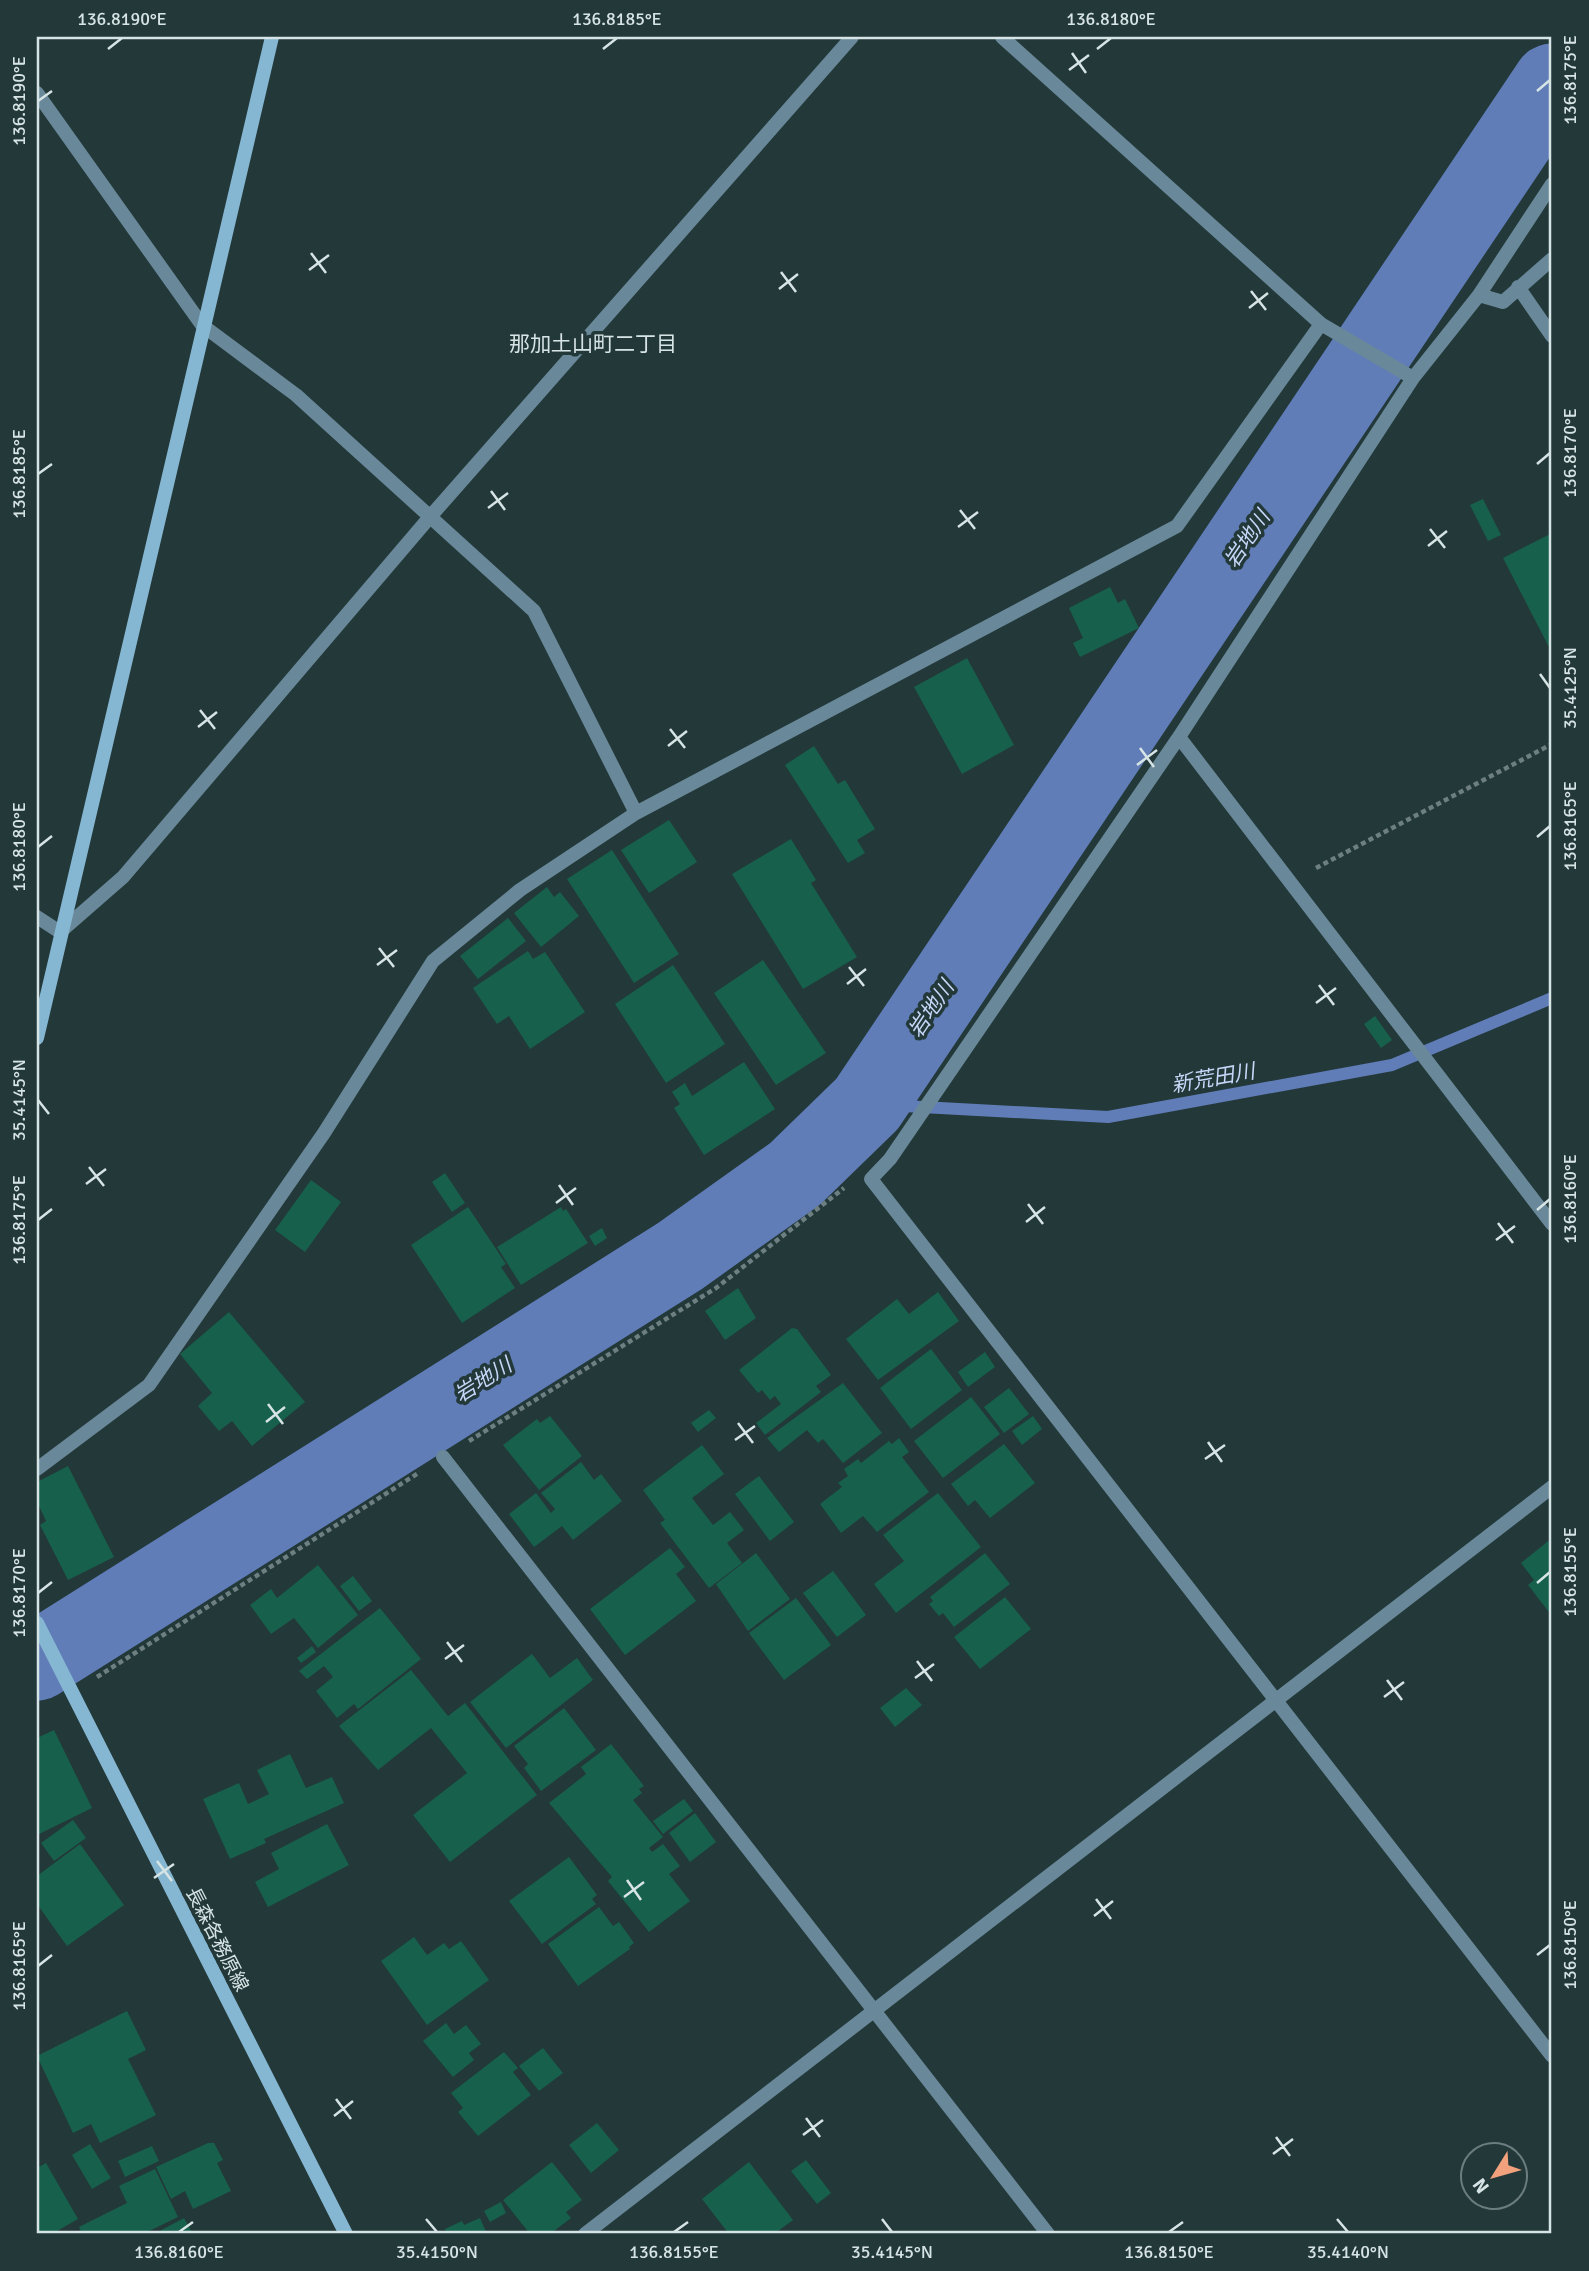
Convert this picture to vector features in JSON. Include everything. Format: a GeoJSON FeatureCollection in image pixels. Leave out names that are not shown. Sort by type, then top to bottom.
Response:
{"type":"FeatureCollection","features":[{"type":"Feature","properties":{"kind":"street"},"geometry":{"type":"LineString","coordinates":[[37,1038],[202,325],[272,37]]}},
{"type":"Feature","properties":{"kind":"street"},"geometry":{"type":"LineString","coordinates":[[61,932],[123,877],[429,518],[852,37]]}},
{"type":"Feature","properties":{"kind":"street"},"geometry":{"type":"LineString","coordinates":[[1002,37],[1321,324],[1413,378]]}},
{"type":"Feature","properties":{"kind":"street"},"geometry":{"type":"LineString","coordinates":[[37,93],[202,325],[296,395],[534,611],[636,813]]}},
{"type":"Feature","properties":{"kind":"street"},"geometry":{"type":"LineString","coordinates":[[1552,184],[1479,295],[1413,378],[1179,737],[890,1159],[871,1179],[1552,2056]]}},
{"type":"Feature","properties":{"kind":"street"},"geometry":{"type":"LineString","coordinates":[[1479,295],[1503,302],[1552,259]]}},
{"type":"Feature","properties":{"kind":"street"},"geometry":{"type":"LineString","coordinates":[[1518,287],[1552,336]]}},
{"type":"Feature","properties":{"kind":"street"},"geometry":{"type":"LineString","coordinates":[[37,1469],[149,1385],[324,1133],[433,961],[520,890],[636,813],[1177,526],[1321,324]]}},
{"type":"Feature","properties":{"kind":"street"},"geometry":{"type":"LineString","coordinates":[[1179,737],[1552,1224]]}},
{"type":"Feature","properties":{"kind":"street"},"geometry":{"type":"LineString","coordinates":[[37,917],[61,932]]}},
{"type":"Feature","properties":{"kind":"street"},"geometry":{"type":"LineString","coordinates":[[443,1457],[1048,2234]]}},
{"type":"Feature","properties":{"kind":"street"},"geometry":{"type":"LineString","coordinates":[[585,2234],[1277,1703],[1552,1487]]}},
{"type":"Feature","properties":{"kind":"street","name":"長森各務原線"},"geometry":{"type":"LineString","coordinates":[[37,1623],[345,2234]]}},
{"type":"Feature","properties":{"kind":"path"},"geometry":{"type":"LineString","coordinates":[[1290,881],[1552,744]]}},
{"type":"Feature","properties":{"kind":"path"},"geometry":{"type":"LineString","coordinates":[[72,1692],[716,1288],[838,1191],[871,1179]]}},
{"type":"Feature","properties":{"kind":"building"},"geometry":{"type":"Polygon","coordinates":[[[1483,499],[1501,535],[1488,541],[1470,505],[1483,499]]]}},
{"type":"Feature","properties":{"kind":"building"},"geometry":{"type":"Polygon","coordinates":[[[1552,533],[1552,653],[1503,558],[1552,533]]]}},
{"type":"Feature","properties":{"kind":"building"},"geometry":{"type":"Polygon","coordinates":[[[1110,587],[1118,603],[1125,599],[1139,628],[1080,657],[1073,643],[1083,638],[1069,608],[1110,587]]]}},
{"type":"Feature","properties":{"kind":"building"},"geometry":{"type":"Polygon","coordinates":[[[967,658],[1014,745],[962,774],[914,687],[967,658]]]}},
{"type":"Feature","properties":{"kind":"building"},"geometry":{"type":"Polygon","coordinates":[[[814,746],[838,784],[845,780],[875,829],[857,840],[865,853],[848,863],[785,765],[814,746]]]}},
{"type":"Feature","properties":{"kind":"building"},"geometry":{"type":"Polygon","coordinates":[[[669,820],[697,862],[649,893],[621,850],[669,820]]]}},
{"type":"Feature","properties":{"kind":"building"},"geometry":{"type":"Polygon","coordinates":[[[791,839],[816,880],[811,883],[857,957],[803,989],[732,874],[791,839]]]}},
{"type":"Feature","properties":{"kind":"building"},"geometry":{"type":"Polygon","coordinates":[[[612,850],[679,954],[634,983],[567,879],[612,850]]]}},
{"type":"Feature","properties":{"kind":"building"},"geometry":{"type":"Polygon","coordinates":[[[547,887],[554,897],[560,892],[579,916],[541,947],[514,913],[547,887]]]}},
{"type":"Feature","properties":{"kind":"building"},"geometry":{"type":"Polygon","coordinates":[[[508,918],[526,941],[478,979],[460,956],[508,918]]]}},
{"type":"Feature","properties":{"kind":"building"},"geometry":{"type":"Polygon","coordinates":[[[528,951],[533,959],[545,952],[585,1012],[530,1049],[509,1016],[497,1024],[473,988],[528,951]]]}},
{"type":"Feature","properties":{"kind":"building"},"geometry":{"type":"Polygon","coordinates":[[[763,960],[826,1053],[776,1085],[714,993],[763,960]]]}},
{"type":"Feature","properties":{"kind":"building"},"geometry":{"type":"Polygon","coordinates":[[[673,965],[725,1044],[666,1083],[615,1004],[673,965]]]}},
{"type":"Feature","properties":{"kind":"building"},"geometry":{"type":"Polygon","coordinates":[[[1375,1016],[1392,1040],[1381,1048],[1364,1024],[1375,1016]]]}},
{"type":"Feature","properties":{"kind":"building"},"geometry":{"type":"Polygon","coordinates":[[[744,1062],[775,1109],[704,1155],[674,1108],[680,1104],[672,1092],[685,1083],[692,1096],[744,1062]]]}},
{"type":"Feature","properties":{"kind":"building"},"geometry":{"type":"Polygon","coordinates":[[[445,1173],[465,1203],[452,1212],[432,1182],[445,1173]]]}},
{"type":"Feature","properties":{"kind":"building"},"geometry":{"type":"Polygon","coordinates":[[[311,1180],[341,1202],[305,1252],[275,1230],[311,1180]]]}},
{"type":"Feature","properties":{"kind":"building"},"geometry":{"type":"Polygon","coordinates":[[[468,1207],[506,1264],[501,1267],[515,1288],[462,1323],[411,1245],[468,1207]]]}},
{"type":"Feature","properties":{"kind":"building"},"geometry":{"type":"Polygon","coordinates":[[[561,1207],[563,1211],[566,1209],[588,1243],[521,1285],[497,1247],[561,1207]]]}},
{"type":"Feature","properties":{"kind":"building"},"geometry":{"type":"Polygon","coordinates":[[[602,1228],[607,1238],[595,1246],[589,1236],[602,1228]]]}},
{"type":"Feature","properties":{"kind":"building"},"geometry":{"type":"Polygon","coordinates":[[[738,1288],[756,1318],[725,1340],[705,1311],[738,1288]]]}},
{"type":"Feature","properties":{"kind":"building"},"geometry":{"type":"Polygon","coordinates":[[[938,1292],[959,1321],[878,1380],[846,1339],[897,1299],[909,1314],[938,1292]]]}},
{"type":"Feature","properties":{"kind":"building"},"geometry":{"type":"Polygon","coordinates":[[[229,1312],[305,1402],[252,1446],[232,1421],[219,1431],[198,1406],[212,1393],[180,1354],[229,1312]]]}},
{"type":"Feature","properties":{"kind":"building"},"geometry":{"type":"Polygon","coordinates":[[[792,1328],[797,1329],[831,1375],[816,1386],[821,1392],[765,1435],[756,1423],[781,1404],[775,1396],[770,1400],[762,1390],[758,1393],[739,1370],[792,1328]]]}},
{"type":"Feature","properties":{"kind":"building"},"geometry":{"type":"Polygon","coordinates":[[[931,1349],[962,1390],[911,1429],[880,1388],[931,1349]]]}},
{"type":"Feature","properties":{"kind":"building"},"geometry":{"type":"Polygon","coordinates":[[[985,1352],[995,1367],[968,1387],[958,1372],[985,1352]]]}},
{"type":"Feature","properties":{"kind":"building"},"geometry":{"type":"Polygon","coordinates":[[[843,1383],[882,1433],[843,1463],[823,1439],[818,1443],[807,1430],[779,1452],[767,1438],[843,1383]]]}},
{"type":"Feature","properties":{"kind":"building"},"geometry":{"type":"Polygon","coordinates":[[[1009,1388],[1029,1414],[1004,1433],[984,1407],[1009,1388]]]}},
{"type":"Feature","properties":{"kind":"building"},"geometry":{"type":"Polygon","coordinates":[[[971,1397],[1000,1434],[943,1478],[914,1441],[971,1397]]]}},
{"type":"Feature","properties":{"kind":"building"},"geometry":{"type":"Polygon","coordinates":[[[709,1410],[716,1418],[698,1432],[691,1423],[709,1410]]]}},
{"type":"Feature","properties":{"kind":"building"},"geometry":{"type":"Polygon","coordinates":[[[550,1416],[582,1456],[539,1490],[503,1445],[537,1419],[540,1423],[550,1416]]]}},
{"type":"Feature","properties":{"kind":"building"},"geometry":{"type":"Polygon","coordinates":[[[1033,1416],[1042,1429],[1022,1445],[1012,1431],[1033,1416]]]}},
{"type":"Feature","properties":{"kind":"building"},"geometry":{"type":"Polygon","coordinates":[[[899,1438],[909,1452],[902,1457],[929,1492],[877,1532],[863,1516],[841,1533],[820,1504],[842,1487],[838,1483],[848,1476],[844,1469],[858,1459],[861,1463],[889,1441],[892,1444],[899,1438]]]}},
{"type":"Feature","properties":{"kind":"building"},"geometry":{"type":"Polygon","coordinates":[[[1004,1444],[1035,1483],[990,1518],[975,1500],[968,1506],[951,1484],[1004,1444]]]}},
{"type":"Feature","properties":{"kind":"building"},"geometry":{"type":"Polygon","coordinates":[[[702,1445],[724,1474],[692,1498],[713,1525],[730,1512],[744,1530],[727,1543],[742,1563],[709,1588],[660,1523],[665,1520],[643,1490],[702,1445]]]}},
{"type":"Feature","properties":{"kind":"building"},"geometry":{"type":"Polygon","coordinates":[[[581,1462],[594,1480],[601,1474],[622,1501],[573,1540],[562,1526],[534,1547],[509,1514],[536,1493],[551,1513],[555,1509],[541,1493],[581,1462]]]}},
{"type":"Feature","properties":{"kind":"building"},"geometry":{"type":"Polygon","coordinates":[[[68,1466],[114,1557],[68,1580],[40,1525],[46,1521],[37,1502],[37,1482],[68,1466]]]}},
{"type":"Feature","properties":{"kind":"building"},"geometry":{"type":"Polygon","coordinates":[[[759,1476],[794,1522],[770,1541],[735,1494],[759,1476]]]}},
{"type":"Feature","properties":{"kind":"building"},"geometry":{"type":"Polygon","coordinates":[[[938,1493],[981,1547],[896,1613],[874,1584],[904,1561],[883,1535],[938,1493]]]}},
{"type":"Feature","properties":{"kind":"building"},"geometry":{"type":"Polygon","coordinates":[[[1552,1538],[1552,1616],[1528,1585],[1534,1580],[1521,1563],[1552,1538]]]}},
{"type":"Feature","properties":{"kind":"building"},"geometry":{"type":"Polygon","coordinates":[[[670,1548],[685,1567],[676,1574],[696,1601],[625,1655],[590,1609],[670,1548]]]}},
{"type":"Feature","properties":{"kind":"building"},"geometry":{"type":"Polygon","coordinates":[[[756,1553],[790,1599],[748,1631],[716,1584],[756,1553]]]}},
{"type":"Feature","properties":{"kind":"building"},"geometry":{"type":"Polygon","coordinates":[[[985,1553],[1010,1584],[954,1627],[943,1613],[939,1616],[929,1604],[933,1601],[930,1597],[985,1553]]]}},
{"type":"Feature","properties":{"kind":"building"},"geometry":{"type":"Polygon","coordinates":[[[318,1565],[358,1615],[318,1648],[294,1618],[271,1634],[250,1605],[271,1589],[277,1598],[318,1565]]]}},
{"type":"Feature","properties":{"kind":"building"},"geometry":{"type":"Polygon","coordinates":[[[833,1571],[866,1615],[837,1637],[803,1593],[833,1571]]]}},
{"type":"Feature","properties":{"kind":"building"},"geometry":{"type":"Polygon","coordinates":[[[353,1576],[372,1601],[359,1611],[340,1586],[353,1576]]]}},
{"type":"Feature","properties":{"kind":"building"},"geometry":{"type":"Polygon","coordinates":[[[1005,1597],[1031,1629],[980,1669],[954,1637],[1005,1597]]]}},
{"type":"Feature","properties":{"kind":"building"},"geometry":{"type":"Polygon","coordinates":[[[796,1598],[831,1645],[784,1680],[749,1633],[796,1598]]]}},
{"type":"Feature","properties":{"kind":"building"},"geometry":{"type":"Polygon","coordinates":[[[380,1608],[421,1659],[358,1709],[354,1704],[337,1718],[316,1691],[333,1677],[324,1666],[307,1679],[299,1671],[380,1608]]]}},
{"type":"Feature","properties":{"kind":"building"},"geometry":{"type":"Polygon","coordinates":[[[312,1646],[316,1652],[301,1663],[297,1658],[312,1646]]]}},
{"type":"Feature","properties":{"kind":"building"},"geometry":{"type":"Polygon","coordinates":[[[532,1654],[550,1678],[577,1658],[593,1680],[506,1748],[470,1702],[532,1654]]]}},
{"type":"Feature","properties":{"kind":"building"},"geometry":{"type":"Polygon","coordinates":[[[411,1670],[448,1716],[465,1703],[537,1795],[450,1862],[413,1815],[467,1773],[431,1728],[378,1770],[339,1726],[411,1670]]]}},
{"type":"Feature","properties":{"kind":"building"},"geometry":{"type":"Polygon","coordinates":[[[906,1688],[922,1705],[895,1727],[880,1708],[906,1688]]]}},
{"type":"Feature","properties":{"kind":"building"},"geometry":{"type":"Polygon","coordinates":[[[564,1708],[596,1750],[541,1791],[524,1768],[528,1764],[514,1746],[564,1708]]]}},
{"type":"Feature","properties":{"kind":"building"},"geometry":{"type":"Polygon","coordinates":[[[54,1730],[92,1808],[37,1835],[37,1738],[54,1730]]]}},
{"type":"Feature","properties":{"kind":"building"},"geometry":{"type":"Polygon","coordinates":[[[611,1744],[644,1786],[639,1789],[642,1793],[633,1800],[663,1837],[649,1848],[652,1852],[663,1844],[680,1866],[669,1874],[690,1901],[649,1932],[608,1881],[612,1877],[549,1803],[586,1774],[581,1767],[611,1744]]]}},
{"type":"Feature","properties":{"kind":"building"},"geometry":{"type":"Polygon","coordinates":[[[290,1754],[306,1788],[332,1777],[344,1803],[264,1839],[266,1843],[230,1859],[203,1799],[239,1783],[248,1804],[269,1794],[257,1770],[290,1754]]]}},
{"type":"Feature","properties":{"kind":"building"},"geometry":{"type":"Polygon","coordinates":[[[684,1799],[693,1811],[663,1834],[653,1821],[684,1799]]]}},
{"type":"Feature","properties":{"kind":"building"},"geometry":{"type":"Polygon","coordinates":[[[695,1813],[716,1842],[690,1862],[669,1833],[695,1813]]]}},
{"type":"Feature","properties":{"kind":"building"},"geometry":{"type":"Polygon","coordinates":[[[73,1820],[86,1838],[54,1861],[41,1843],[73,1820]]]}},
{"type":"Feature","properties":{"kind":"building"},"geometry":{"type":"Polygon","coordinates":[[[327,1824],[349,1865],[268,1907],[255,1882],[279,1869],[271,1853],[327,1824]]]}},
{"type":"Feature","properties":{"kind":"building"},"geometry":{"type":"Polygon","coordinates":[[[80,1844],[124,1905],[67,1946],[37,1904],[37,1876],[80,1844]]]}},
{"type":"Feature","properties":{"kind":"building"},"geometry":{"type":"Polygon","coordinates":[[[569,1857],[597,1895],[592,1899],[596,1904],[542,1944],[509,1901],[569,1857]]]}},
{"type":"Feature","properties":{"kind":"building"},"geometry":{"type":"Polygon","coordinates":[[[599,1907],[613,1926],[619,1922],[634,1943],[630,1949],[578,1986],[548,1944],[599,1907]]]}},
{"type":"Feature","properties":{"kind":"building"},"geometry":{"type":"Polygon","coordinates":[[[414,1937],[427,1955],[444,1943],[449,1949],[461,1941],[489,1980],[427,2025],[381,1961],[414,1937]]]}},
{"type":"Feature","properties":{"kind":"building"},"geometry":{"type":"Polygon","coordinates":[[[127,2011],[146,2050],[128,2059],[156,2115],[100,2143],[91,2124],[73,2133],[37,2056],[127,2011]]]}},
{"type":"Feature","properties":{"kind":"building"},"geometry":{"type":"Polygon","coordinates":[[[446,2023],[454,2034],[466,2025],[481,2044],[469,2053],[474,2060],[453,2077],[423,2041],[446,2023]]]}},
{"type":"Feature","properties":{"kind":"building"},"geometry":{"type":"Polygon","coordinates":[[[543,2048],[563,2073],[539,2091],[519,2066],[543,2048]]]}},
{"type":"Feature","properties":{"kind":"building"},"geometry":{"type":"Polygon","coordinates":[[[504,2052],[518,2068],[513,2072],[531,2095],[478,2136],[458,2112],[463,2108],[451,2093],[504,2052]]]}},
{"type":"Feature","properties":{"kind":"building"},"geometry":{"type":"Polygon","coordinates":[[[597,2123],[619,2150],[591,2173],[569,2145],[597,2123]]]}},
{"type":"Feature","properties":{"kind":"building"},"geometry":{"type":"Polygon","coordinates":[[[208,2143],[214,2143],[223,2160],[217,2163],[231,2191],[193,2209],[185,2191],[171,2199],[156,2167],[208,2143]]]}},
{"type":"Feature","properties":{"kind":"building"},"geometry":{"type":"Polygon","coordinates":[[[90,2144],[111,2178],[92,2189],[72,2155],[90,2144]]]}},
{"type":"Feature","properties":{"kind":"building"},"geometry":{"type":"Polygon","coordinates":[[[152,2146],[159,2161],[125,2177],[118,2161],[152,2146]]]}},
{"type":"Feature","properties":{"kind":"building"},"geometry":{"type":"Polygon","coordinates":[[[806,2160],[831,2193],[817,2204],[791,2171],[806,2160]]]}},
{"type":"Feature","properties":{"kind":"building"},"geometry":{"type":"Polygon","coordinates":[[[552,2162],[582,2200],[566,2212],[571,2218],[550,2234],[530,2234],[503,2200],[552,2162]]]}},
{"type":"Feature","properties":{"kind":"building"},"geometry":{"type":"Polygon","coordinates":[[[749,2162],[793,2220],[774,2234],[729,2234],[702,2199],[749,2162]]]}},
{"type":"Feature","properties":{"kind":"building"},"geometry":{"type":"Polygon","coordinates":[[[46,2163],[78,2219],[52,2234],[37,2234],[37,2168],[46,2163]]]}},
{"type":"Feature","properties":{"kind":"building"},"geometry":{"type":"Polygon","coordinates":[[[155,2169],[178,2217],[143,2234],[82,2234],[79,2227],[127,2203],[119,2186],[155,2169]]]}},
{"type":"Feature","properties":{"kind":"building"},"geometry":{"type":"Polygon","coordinates":[[[501,2202],[506,2213],[490,2222],[484,2211],[501,2202]]]}},
{"type":"Feature","properties":{"kind":"building"},"geometry":{"type":"Polygon","coordinates":[[[184,2218],[193,2234],[154,2234],[184,2218]]]}},
{"type":"Feature","properties":{"kind":"building"},"geometry":{"type":"Polygon","coordinates":[[[480,2218],[487,2234],[441,2234],[446,2232],[445,2229],[462,2221],[464,2225],[480,2218]]]}},
{"type":"Feature","properties":{"kind":"waterway","name":"岩地川"},"geometry":{"type":"LineString","coordinates":[[37,1661],[680,1256],[795,1174],[867,1104],[1552,83]]}},
{"type":"Feature","properties":{"kind":"waterway","name":"新荒田川"},"geometry":{"type":"LineString","coordinates":[[867,1104],[1108,1117],[1392,1065],[1552,998]]}},
{"type":"Feature","properties":{"kind":"district","name":"那加土山町二丁目"},"geometry":{"type":"Point","coordinates":[593,344]}}]}
